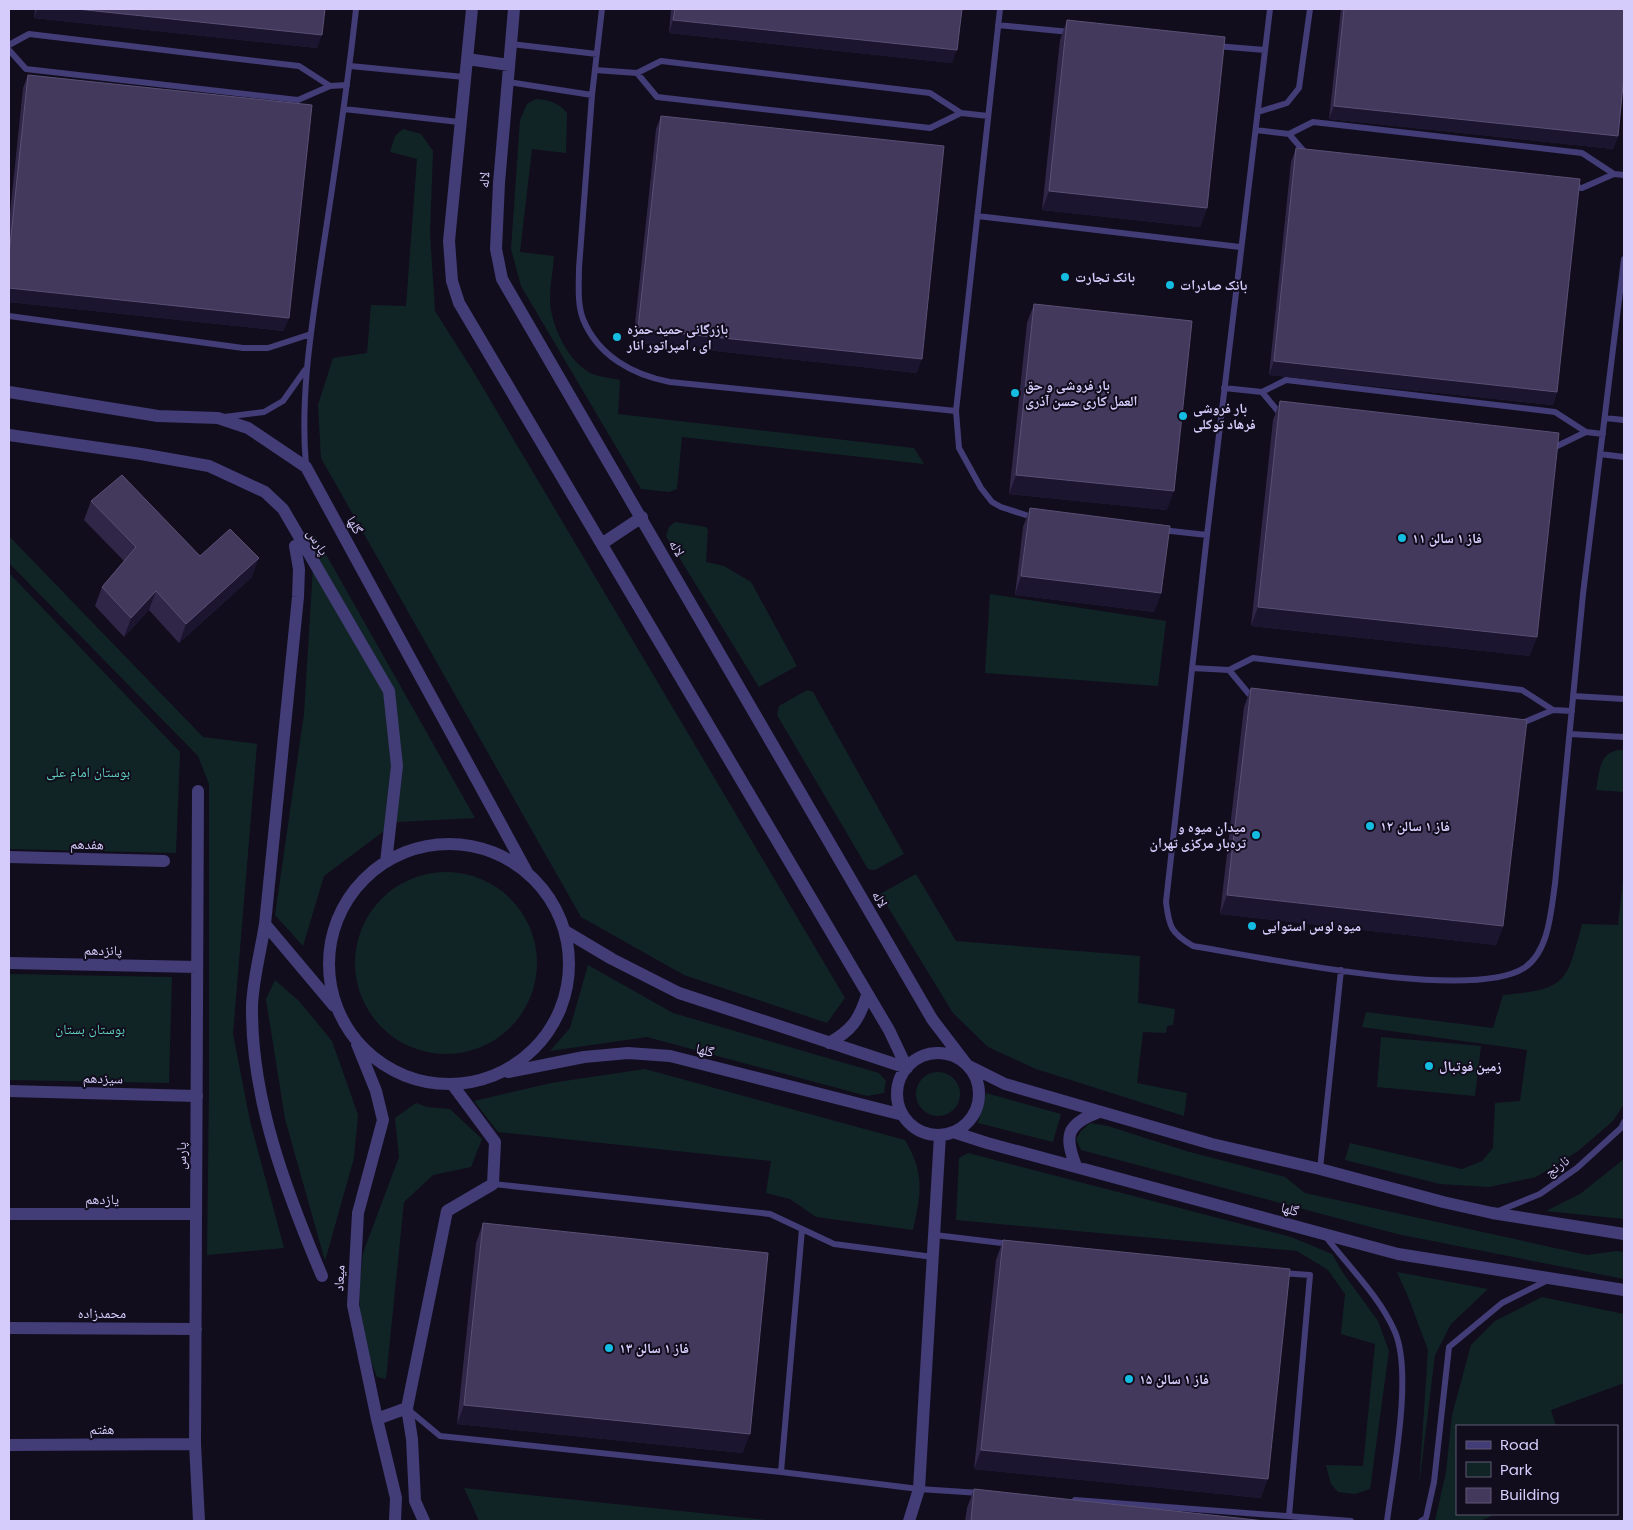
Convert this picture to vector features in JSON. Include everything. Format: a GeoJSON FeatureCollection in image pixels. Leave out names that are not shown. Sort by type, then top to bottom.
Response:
{"type":"FeatureCollection","features":[{"type":"Feature","properties":{"kind":"street"},"geometry":{"type":"LineString","coordinates":[[472,9],[459,122],[449,241],[449,261],[454,288],[471,325],[602,542],[888,1030],[907,1068]]}},
{"type":"Feature","properties":{"kind":"street","name":"لاله"},"geometry":{"type":"LineString","coordinates":[[514,9],[498,183],[496,249],[502,279],[932,1019],[966,1066]]}},
{"type":"Feature","properties":{"kind":"street"},"geometry":{"type":"LineString","coordinates":[[467,59],[509,65]]}},
{"type":"Feature","properties":{"kind":"street","name":"گلها"},"geometry":{"type":"LineString","coordinates":[[9,392],[158,416],[218,418],[248,428],[306,467],[527,872]]}},
{"type":"Feature","properties":{"kind":"street","name":"پارس"},"geometry":{"type":"LineString","coordinates":[[9,435],[209,466],[265,492],[283,509],[389,691],[397,766],[386,862]]}},
{"type":"Feature","properties":{"kind":"street"},"geometry":{"type":"LineString","coordinates":[[602,542],[642,517]]}},
{"type":"Feature","properties":{"kind":"street","name":"پارس"},"geometry":{"type":"LineString","coordinates":[[295,546],[299,569],[298,596],[265,924],[252,1004],[258,1086],[280,1166],[322,1276]]}},
{"type":"Feature","properties":{"kind":"street","name":"پارس"},"geometry":{"type":"LineString","coordinates":[[198,791],[195,1444],[198,1521]]}},
{"type":"Feature","properties":{"kind":"street"},"geometry":{"type":"LineString","coordinates":[[265,924],[337,1010],[355,1039],[376,1060],[401,1074],[430,1082],[452,1084],[474,1081],[496,1074],[521,1060],[542,1040],[558,1016],[567,989],[570,960],[565,931],[556,909],[544,889],[527,872],[500,855],[470,845],[438,844],[406,851],[378,866],[354,888],[338,916],[329,947],[329,971],[337,1010]]}},
{"type":"Feature","properties":{"kind":"street","name":"هفدهم"},"geometry":{"type":"LineString","coordinates":[[9,857],[164,861]]}},
{"type":"Feature","properties":{"kind":"street"},"geometry":{"type":"LineString","coordinates":[[565,931],[612,959],[679,993],[907,1068]]}},
{"type":"Feature","properties":{"kind":"street","name":"پانزدهم"},"geometry":{"type":"LineString","coordinates":[[9,963],[197,967]]}},
{"type":"Feature","properties":{"kind":"street"},"geometry":{"type":"LineString","coordinates":[[829,1042],[847,1033],[854,1025],[867,995]]}},
{"type":"Feature","properties":{"kind":"street","name":"میعاد"},"geometry":{"type":"LineString","coordinates":[[355,1039],[376,1091],[383,1120],[358,1213],[353,1305],[376,1419],[396,1498],[395,1521]]}},
{"type":"Feature","properties":{"kind":"street","name":"گلها"},"geometry":{"type":"LineString","coordinates":[[496,1074],[584,1056],[628,1053],[670,1056],[902,1115]]}},
{"type":"Feature","properties":{"kind":"street"},"geometry":{"type":"LineString","coordinates":[[929,1054],[943,1054],[956,1058],[966,1066],[974,1076],[978,1089],[978,1102],[973,1115],[965,1125],[954,1132],[940,1135],[919,1130],[902,1115],[898,1104],[897,1091],[900,1078],[917,1059],[929,1054]]}},
{"type":"Feature","properties":{"kind":"street"},"geometry":{"type":"LineString","coordinates":[[966,1066],[1005,1084],[1212,1144],[1320,1169],[1492,1213],[1624,1234]]}},
{"type":"Feature","properties":{"kind":"street"},"geometry":{"type":"LineString","coordinates":[[424,1521],[415,1501],[412,1439],[407,1408],[447,1210],[493,1184],[495,1142],[452,1084]]}},
{"type":"Feature","properties":{"kind":"street","name":"سیزدهم"},"geometry":{"type":"LineString","coordinates":[[9,1091],[197,1096]]}},
{"type":"Feature","properties":{"kind":"street"},"geometry":{"type":"LineString","coordinates":[[1076,1166],[1068,1147],[1071,1129],[1076,1123],[1098,1112]]}},
{"type":"Feature","properties":{"kind":"street","name":"گلها"},"geometry":{"type":"LineString","coordinates":[[954,1132],[1398,1254],[1624,1290]]}},
{"type":"Feature","properties":{"kind":"street"},"geometry":{"type":"LineString","coordinates":[[909,1521],[919,1489],[940,1135]]}},
{"type":"Feature","properties":{"kind":"street","name":"یازدهم"},"geometry":{"type":"LineString","coordinates":[[9,1214],[196,1214]]}},
{"type":"Feature","properties":{"kind":"street","name":"محمدزاده"},"geometry":{"type":"LineString","coordinates":[[9,1328],[196,1329]]}},
{"type":"Feature","properties":{"kind":"street"},"geometry":{"type":"LineString","coordinates":[[376,1419],[407,1408]]}},
{"type":"Feature","properties":{"kind":"street","name":"هفتم"},"geometry":{"type":"LineString","coordinates":[[9,1444],[195,1444]]}},
{"type":"Feature","properties":{"kind":"lane"},"geometry":{"type":"LineString","coordinates":[[306,467],[303,421],[306,369],[350,66],[356,9]]}},
{"type":"Feature","properties":{"kind":"lane"},"geometry":{"type":"LineString","coordinates":[[602,9],[592,95],[579,268],[579,297],[583,318],[593,337],[606,354],[629,370],[647,378],[670,382],[956,412]]}},
{"type":"Feature","properties":{"kind":"lane"},"geometry":{"type":"LineString","coordinates":[[1000,9],[956,412],[959,448],[981,488],[992,502],[1001,507],[1041,518]]}},
{"type":"Feature","properties":{"kind":"lane"},"geometry":{"type":"LineString","coordinates":[[1270,9],[1240,247],[1166,902],[1169,924],[1177,936],[1193,946],[1341,970],[1444,982],[1484,980],[1509,974],[1525,968],[1540,951],[1551,912],[1600,454],[1624,259]]}},
{"type":"Feature","properties":{"kind":"lane"},"geometry":{"type":"LineString","coordinates":[[1258,112],[1287,103],[1300,88],[1310,9]]}},
{"type":"Feature","properties":{"kind":"lane"},"geometry":{"type":"LineString","coordinates":[[998,25],[1077,32]]}},
{"type":"Feature","properties":{"kind":"lane"},"geometry":{"type":"LineString","coordinates":[[9,44],[29,34],[299,66],[330,86]]}},
{"type":"Feature","properties":{"kind":"lane"},"geometry":{"type":"LineString","coordinates":[[511,44],[597,54]]}},
{"type":"Feature","properties":{"kind":"lane"},"geometry":{"type":"LineString","coordinates":[[1206,45],[1265,50]]}},
{"type":"Feature","properties":{"kind":"lane"},"geometry":{"type":"LineString","coordinates":[[9,50],[26,69],[298,100],[330,86],[347,85]]}},
{"type":"Feature","properties":{"kind":"lane"},"geometry":{"type":"LineString","coordinates":[[595,70],[637,73],[661,61],[930,93],[962,113],[988,116]]}},
{"type":"Feature","properties":{"kind":"lane"},"geometry":{"type":"LineString","coordinates":[[350,66],[464,76]]}},
{"type":"Feature","properties":{"kind":"lane"},"geometry":{"type":"LineString","coordinates":[[637,73],[657,97],[930,128],[962,113]]}},
{"type":"Feature","properties":{"kind":"lane"},"geometry":{"type":"LineString","coordinates":[[508,82],[592,95]]}},
{"type":"Feature","properties":{"kind":"lane"},"geometry":{"type":"LineString","coordinates":[[344,109],[459,122]]}},
{"type":"Feature","properties":{"kind":"lane"},"geometry":{"type":"LineString","coordinates":[[1256,130],[1289,134],[1313,122],[1582,153],[1614,174],[1624,175]]}},
{"type":"Feature","properties":{"kind":"lane"},"geometry":{"type":"LineString","coordinates":[[1289,134],[1309,157],[1319,158]]}},
{"type":"Feature","properties":{"kind":"lane"},"geometry":{"type":"LineString","coordinates":[[1562,186],[1582,188],[1614,174]]}},
{"type":"Feature","properties":{"kind":"lane"},"geometry":{"type":"LineString","coordinates":[[977,216],[1240,247]]}},
{"type":"Feature","properties":{"kind":"lane"},"geometry":{"type":"LineString","coordinates":[[9,316],[243,348],[268,348],[311,334]]}},
{"type":"Feature","properties":{"kind":"lane"},"geometry":{"type":"LineString","coordinates":[[218,418],[264,412],[284,401],[306,369]]}},
{"type":"Feature","properties":{"kind":"lane"},"geometry":{"type":"LineString","coordinates":[[1224,388],[1262,392],[1286,380],[1555,412],[1586,432],[1603,434]]}},
{"type":"Feature","properties":{"kind":"lane"},"geometry":{"type":"LineString","coordinates":[[1262,392],[1282,416],[1292,417]]}},
{"type":"Feature","properties":{"kind":"lane"},"geometry":{"type":"LineString","coordinates":[[1605,418],[1624,420]]}},
{"type":"Feature","properties":{"kind":"lane"},"geometry":{"type":"LineString","coordinates":[[1545,446],[1555,447],[1586,432]]}},
{"type":"Feature","properties":{"kind":"lane"},"geometry":{"type":"LineString","coordinates":[[1600,454],[1624,457]]}},
{"type":"Feature","properties":{"kind":"lane"},"geometry":{"type":"LineString","coordinates":[[1158,530],[1207,535]]}},
{"type":"Feature","properties":{"kind":"lane"},"geometry":{"type":"LineString","coordinates":[[1192,668],[1229,670],[1253,658],[1522,690],[1554,710]]}},
{"type":"Feature","properties":{"kind":"lane"},"geometry":{"type":"LineString","coordinates":[[1229,670],[1249,694],[1269,696]]}},
{"type":"Feature","properties":{"kind":"lane"},"geometry":{"type":"LineString","coordinates":[[1573,696],[1624,699]]}},
{"type":"Feature","properties":{"kind":"lane"},"geometry":{"type":"LineString","coordinates":[[1512,724],[1522,725],[1554,710],[1572,711]]}},
{"type":"Feature","properties":{"kind":"lane"},"geometry":{"type":"LineString","coordinates":[[1570,734],[1624,737]]}},
{"type":"Feature","properties":{"kind":"lane"},"geometry":{"type":"LineString","coordinates":[[1320,1169],[1341,970]]}},
{"type":"Feature","properties":{"kind":"lane","name":"نارنج"},"geometry":{"type":"LineString","coordinates":[[1492,1213],[1540,1194],[1578,1168],[1621,1128],[1624,1122]]}},
{"type":"Feature","properties":{"kind":"lane"},"geometry":{"type":"LineString","coordinates":[[493,1184],[770,1214],[834,1244],[934,1257]]}},
{"type":"Feature","properties":{"kind":"lane"},"geometry":{"type":"LineString","coordinates":[[781,1472],[802,1229]]}},
{"type":"Feature","properties":{"kind":"lane"},"geometry":{"type":"LineString","coordinates":[[1324,1234],[1381,1308],[1396,1333],[1402,1363],[1401,1402],[1387,1521]]}},
{"type":"Feature","properties":{"kind":"lane"},"geometry":{"type":"LineString","coordinates":[[935,1236],[1014,1244]]}},
{"type":"Feature","properties":{"kind":"lane"},"geometry":{"type":"LineString","coordinates":[[1271,1272],[1310,1275],[1289,1516]]}},
{"type":"Feature","properties":{"kind":"lane"},"geometry":{"type":"LineString","coordinates":[[1421,1521],[1426,1518],[1434,1482],[1449,1347],[1502,1303],[1551,1278]]}},
{"type":"Feature","properties":{"kind":"lane"},"geometry":{"type":"LineString","coordinates":[[407,1408],[440,1436],[781,1472],[919,1489],[987,1494]]}},
{"type":"Feature","properties":{"kind":"lane"},"geometry":{"type":"LineString","coordinates":[[1065,1500],[1351,1521]]}},
{"type":"Feature","properties":{"kind":"green space"},"geometry":{"type":"Polygon","coordinates":[[[536,99],[553,102],[567,113],[566,153],[532,149],[520,252],[554,256],[550,304],[556,329],[564,346],[582,368],[590,373],[620,380],[618,414],[914,448],[924,464],[682,437],[677,489],[669,492],[641,489],[521,286],[511,249],[520,120],[527,104],[536,99]]]}},
{"type":"Feature","properties":{"kind":"green space"},"geometry":{"type":"Polygon","coordinates":[[[403,129],[421,134],[433,151],[430,233],[435,311],[473,371],[845,998],[827,1023],[684,975],[581,917],[321,458],[318,405],[333,358],[367,353],[371,305],[406,306],[417,159],[390,152],[395,136],[403,129]]]}},
{"type":"Feature","properties":{"kind":"green space"},"geometry":{"type":"Polygon","coordinates":[[[675,522],[706,527],[708,530],[706,562],[724,566],[751,582],[797,666],[759,687],[666,536],[669,527],[675,522]]]}},
{"type":"Feature","properties":{"kind":"green space"},"geometry":{"type":"Polygon","coordinates":[[[315,535],[475,818],[396,822],[324,876],[303,946],[275,915],[304,714],[315,535]]]}},
{"type":"Feature","properties":{"kind":"green space"},"geometry":{"type":"Polygon","coordinates":[[[9,536],[203,737],[257,744],[233,1034],[250,1121],[284,1248],[207,1255],[209,784],[198,756],[9,563],[9,536]]]}},
{"type":"Feature","properties":{"kind":"green space","name":"بوستان امام علی"},"geometry":{"type":"Polygon","coordinates":[[[9,573],[180,752],[176,853],[9,849],[9,573]]]}},
{"type":"Feature","properties":{"kind":"green space"},"geometry":{"type":"Polygon","coordinates":[[[990,594],[1166,621],[1158,686],[985,673],[990,594]]]}},
{"type":"Feature","properties":{"kind":"green space"},"geometry":{"type":"Polygon","coordinates":[[[807,690],[813,692],[904,854],[875,870],[868,869],[777,715],[779,706],[807,690]]]}},
{"type":"Feature","properties":{"kind":"green space"},"geometry":{"type":"Polygon","coordinates":[[[1624,750],[1624,792],[1596,790],[1600,768],[1605,757],[1610,753],[1624,750]]]}},
{"type":"Feature","properties":{"kind":"green space"},"geometry":{"type":"Polygon","coordinates":[[[1624,870],[1624,1104],[1613,1121],[1578,1151],[1536,1177],[1489,1187],[1440,1184],[1345,1160],[1350,1143],[1462,1169],[1482,1161],[1493,1148],[1495,1103],[1520,1101],[1527,1050],[1362,1027],[1366,1012],[1493,1028],[1503,995],[1541,990],[1561,979],[1572,959],[1582,924],[1618,925],[1624,870]]]}},
{"type":"Feature","properties":{"kind":"green space"},"geometry":{"type":"Polygon","coordinates":[[[455,872],[464,873],[489,882],[511,898],[527,920],[536,945],[536,981],[527,1006],[511,1028],[489,1044],[473,1050],[455,1054],[437,1054],[428,1053],[403,1044],[388,1034],[375,1021],[365,1006],[356,981],[355,954],[356,945],[365,920],[375,905],[388,892],[403,882],[428,873],[455,872]]]}},
{"type":"Feature","properties":{"kind":"green space"},"geometry":{"type":"Polygon","coordinates":[[[916,874],[956,941],[1140,956],[1138,1003],[1175,1009],[1173,1025],[1167,1026],[1166,1033],[1143,1032],[1137,1083],[1187,1093],[1184,1116],[1036,1069],[988,1047],[953,1013],[880,894],[916,874]]]}},
{"type":"Feature","properties":{"kind":"green space"},"geometry":{"type":"Polygon","coordinates":[[[588,965],[673,1013],[879,1073],[886,1081],[884,1093],[867,1096],[647,1037],[550,1051],[570,1028],[588,965]]]}},
{"type":"Feature","properties":{"kind":"green space","name":"بوستان بستان"},"geometry":{"type":"Polygon","coordinates":[[[9,974],[172,977],[169,1083],[9,1080],[9,974]]]}},
{"type":"Feature","properties":{"kind":"green space"},"geometry":{"type":"Polygon","coordinates":[[[275,980],[299,1001],[332,1041],[358,1115],[354,1158],[325,1261],[285,1119],[266,999],[275,980]]]}},
{"type":"Feature","properties":{"kind":"green space","name":"زمین فوتبال"},"geometry":{"type":"Polygon","coordinates":[[[1381,1037],[1481,1046],[1475,1096],[1377,1087],[1381,1037]]]}},
{"type":"Feature","properties":{"kind":"green space"},"geometry":{"type":"Polygon","coordinates":[[[645,1069],[905,1140],[916,1163],[919,1184],[918,1205],[913,1230],[816,1217],[790,1199],[766,1193],[771,1161],[498,1132],[474,1101],[551,1083],[645,1069]]]}},
{"type":"Feature","properties":{"kind":"green space"},"geometry":{"type":"Polygon","coordinates":[[[934,1072],[942,1072],[954,1078],[960,1094],[954,1110],[942,1116],[934,1116],[922,1110],[916,1098],[916,1090],[922,1078],[934,1072]]]}},
{"type":"Feature","properties":{"kind":"green space"},"geometry":{"type":"Polygon","coordinates":[[[986,1093],[1061,1114],[1053,1142],[978,1123],[986,1093]]]}},
{"type":"Feature","properties":{"kind":"green space"},"geometry":{"type":"Polygon","coordinates":[[[416,1103],[427,1107],[450,1109],[482,1139],[471,1167],[433,1175],[404,1202],[386,1379],[377,1377],[361,1335],[359,1290],[363,1253],[399,1157],[395,1118],[416,1103]]]}},
{"type":"Feature","properties":{"kind":"green space"},"geometry":{"type":"Polygon","coordinates":[[[1090,1123],[1108,1126],[1186,1151],[1285,1177],[1305,1193],[1587,1255],[1616,1251],[1624,1252],[1624,1279],[1397,1234],[1081,1150],[1076,1139],[1081,1131],[1090,1123]]]}},
{"type":"Feature","properties":{"kind":"green space"},"geometry":{"type":"Polygon","coordinates":[[[968,1153],[1291,1237],[1332,1254],[1343,1273],[1378,1321],[1389,1351],[1370,1489],[1355,1494],[1338,1492],[1331,1484],[1326,1465],[1363,1466],[1375,1344],[1341,1334],[1345,1294],[1328,1270],[1297,1251],[956,1220],[959,1158],[968,1153]]]}},
{"type":"Feature","properties":{"kind":"green space"},"geometry":{"type":"Polygon","coordinates":[[[1624,1159],[1624,1219],[1546,1211],[1580,1194],[1624,1159]]]}},
{"type":"Feature","properties":{"kind":"green space"},"geometry":{"type":"Polygon","coordinates":[[[1397,1272],[1488,1289],[1451,1324],[1435,1355],[1419,1486],[1428,1350],[1397,1272]]]}},
{"type":"Feature","properties":{"kind":"green space"},"geometry":{"type":"Polygon","coordinates":[[[1542,1297],[1624,1314],[1624,1383],[1551,1410],[1556,1425],[1456,1425],[1456,1515],[1494,1515],[1480,1521],[1435,1521],[1446,1472],[1452,1415],[1471,1345],[1495,1321],[1542,1297]]]}},
{"type":"Feature","properties":{"kind":"green space"},"geometry":{"type":"Polygon","coordinates":[[[464,1488],[775,1521],[479,1521],[464,1488]]]}},
{"type":"Feature","properties":{"kind":"building"},"geometry":{"type":"Polygon","coordinates":[[[77,9],[325,9],[322,35],[77,9]]]}},
{"type":"Feature","properties":{"kind":"building"},"geometry":{"type":"Polygon","coordinates":[[[675,9],[962,9],[957,50],[673,20],[675,9]]]}},
{"type":"Feature","properties":{"kind":"building"},"geometry":{"type":"Polygon","coordinates":[[[1344,9],[1624,9],[1624,75],[1618,136],[1334,106],[1344,9]]]}},
{"type":"Feature","properties":{"kind":"building"},"geometry":{"type":"Polygon","coordinates":[[[1067,20],[1225,37],[1207,208],[1049,191],[1067,20]]]}},
{"type":"Feature","properties":{"kind":"building"},"geometry":{"type":"Polygon","coordinates":[[[28,75],[312,105],[289,318],[9,288],[9,255],[28,75]]]}},
{"type":"Feature","properties":{"kind":"building"},"geometry":{"type":"Polygon","coordinates":[[[661,116],[944,146],[922,359],[638,329],[661,116]]]}},
{"type":"Feature","properties":{"kind":"building"},"geometry":{"type":"Polygon","coordinates":[[[1296,148],[1580,179],[1557,392],[1274,361],[1296,148]]]}},
{"type":"Feature","properties":{"kind":"building"},"geometry":{"type":"Polygon","coordinates":[[[1034,304],[1192,321],[1174,491],[1016,475],[1034,304]]]}},
{"type":"Feature","properties":{"kind":"building","name":"فاز ۱ سالن ۱۱"},"geometry":{"type":"Polygon","coordinates":[[[1280,401],[1559,433],[1537,637],[1258,607],[1280,401]]]}},
{"type":"Feature","properties":{"kind":"building"},"geometry":{"type":"Polygon","coordinates":[[[122,475],[200,556],[230,529],[259,558],[186,624],[156,591],[131,618],[102,587],[136,547],[91,501],[122,475]]]}},
{"type":"Feature","properties":{"kind":"building"},"geometry":{"type":"Polygon","coordinates":[[[1030,508],[1170,526],[1161,593],[1021,576],[1030,508]]]}},
{"type":"Feature","properties":{"kind":"building","name":"فاز ۱ سالن ۱۲"},"geometry":{"type":"Polygon","coordinates":[[[1251,688],[1527,720],[1503,926],[1227,895],[1251,688]]]}},
{"type":"Feature","properties":{"kind":"building","name":"فاز ۱ سالن ۱۳"},"geometry":{"type":"Polygon","coordinates":[[[483,1223],[768,1253],[750,1434],[464,1405],[483,1223]]]}},
{"type":"Feature","properties":{"kind":"building","name":"فاز ۱ سالن ۱۵"},"geometry":{"type":"Polygon","coordinates":[[[1003,1240],[1290,1269],[1268,1479],[981,1450],[1003,1240]]]}},
{"type":"Feature","properties":{"kind":"building"},"geometry":{"type":"Polygon","coordinates":[[[974,1489],[1265,1521],[971,1521],[974,1489]]]}},
{"type":"Feature","properties":{"kind":"place","name":"بانک تجارت"},"geometry":{"type":"Point","coordinates":[1065,277]}},
{"type":"Feature","properties":{"kind":"place","name":"بانک صادرات"},"geometry":{"type":"Point","coordinates":[1170,285]}},
{"type":"Feature","properties":{"kind":"place","name":"بازرگانی حمید حمزه ای ، امپراتور انار"},"geometry":{"type":"Point","coordinates":[617,337]}},
{"type":"Feature","properties":{"kind":"place","name":"بار فروشی و حق العمل کاری حسن آذری"},"geometry":{"type":"Point","coordinates":[1015,393]}},
{"type":"Feature","properties":{"kind":"place","name":"بار فروشی فرهاد توکلی"},"geometry":{"type":"Point","coordinates":[1183,416]}},
{"type":"Feature","properties":{"kind":"place","name":"فاز ۱ سالن ۱۱"},"geometry":{"type":"Point","coordinates":[1402,538]}},
{"type":"Feature","properties":{"kind":"place","name":"فاز ۱ سالن ۱۲"},"geometry":{"type":"Point","coordinates":[1370,826]}},
{"type":"Feature","properties":{"kind":"place","name":"میدان میوه و تره‌بار مرکزی تهران"},"geometry":{"type":"Point","coordinates":[1256,835]}},
{"type":"Feature","properties":{"kind":"place","name":"میوه لوس استوایی"},"geometry":{"type":"Point","coordinates":[1252,926]}},
{"type":"Feature","properties":{"kind":"place","name":"زمین فوتبال"},"geometry":{"type":"Point","coordinates":[1429,1066]}},
{"type":"Feature","properties":{"kind":"place","name":"فاز ۱ سالن ۱۳"},"geometry":{"type":"Point","coordinates":[609,1348]}},
{"type":"Feature","properties":{"kind":"place","name":"فاز ۱ سالن ۱۵"},"geometry":{"type":"Point","coordinates":[1129,1379]}}]}
